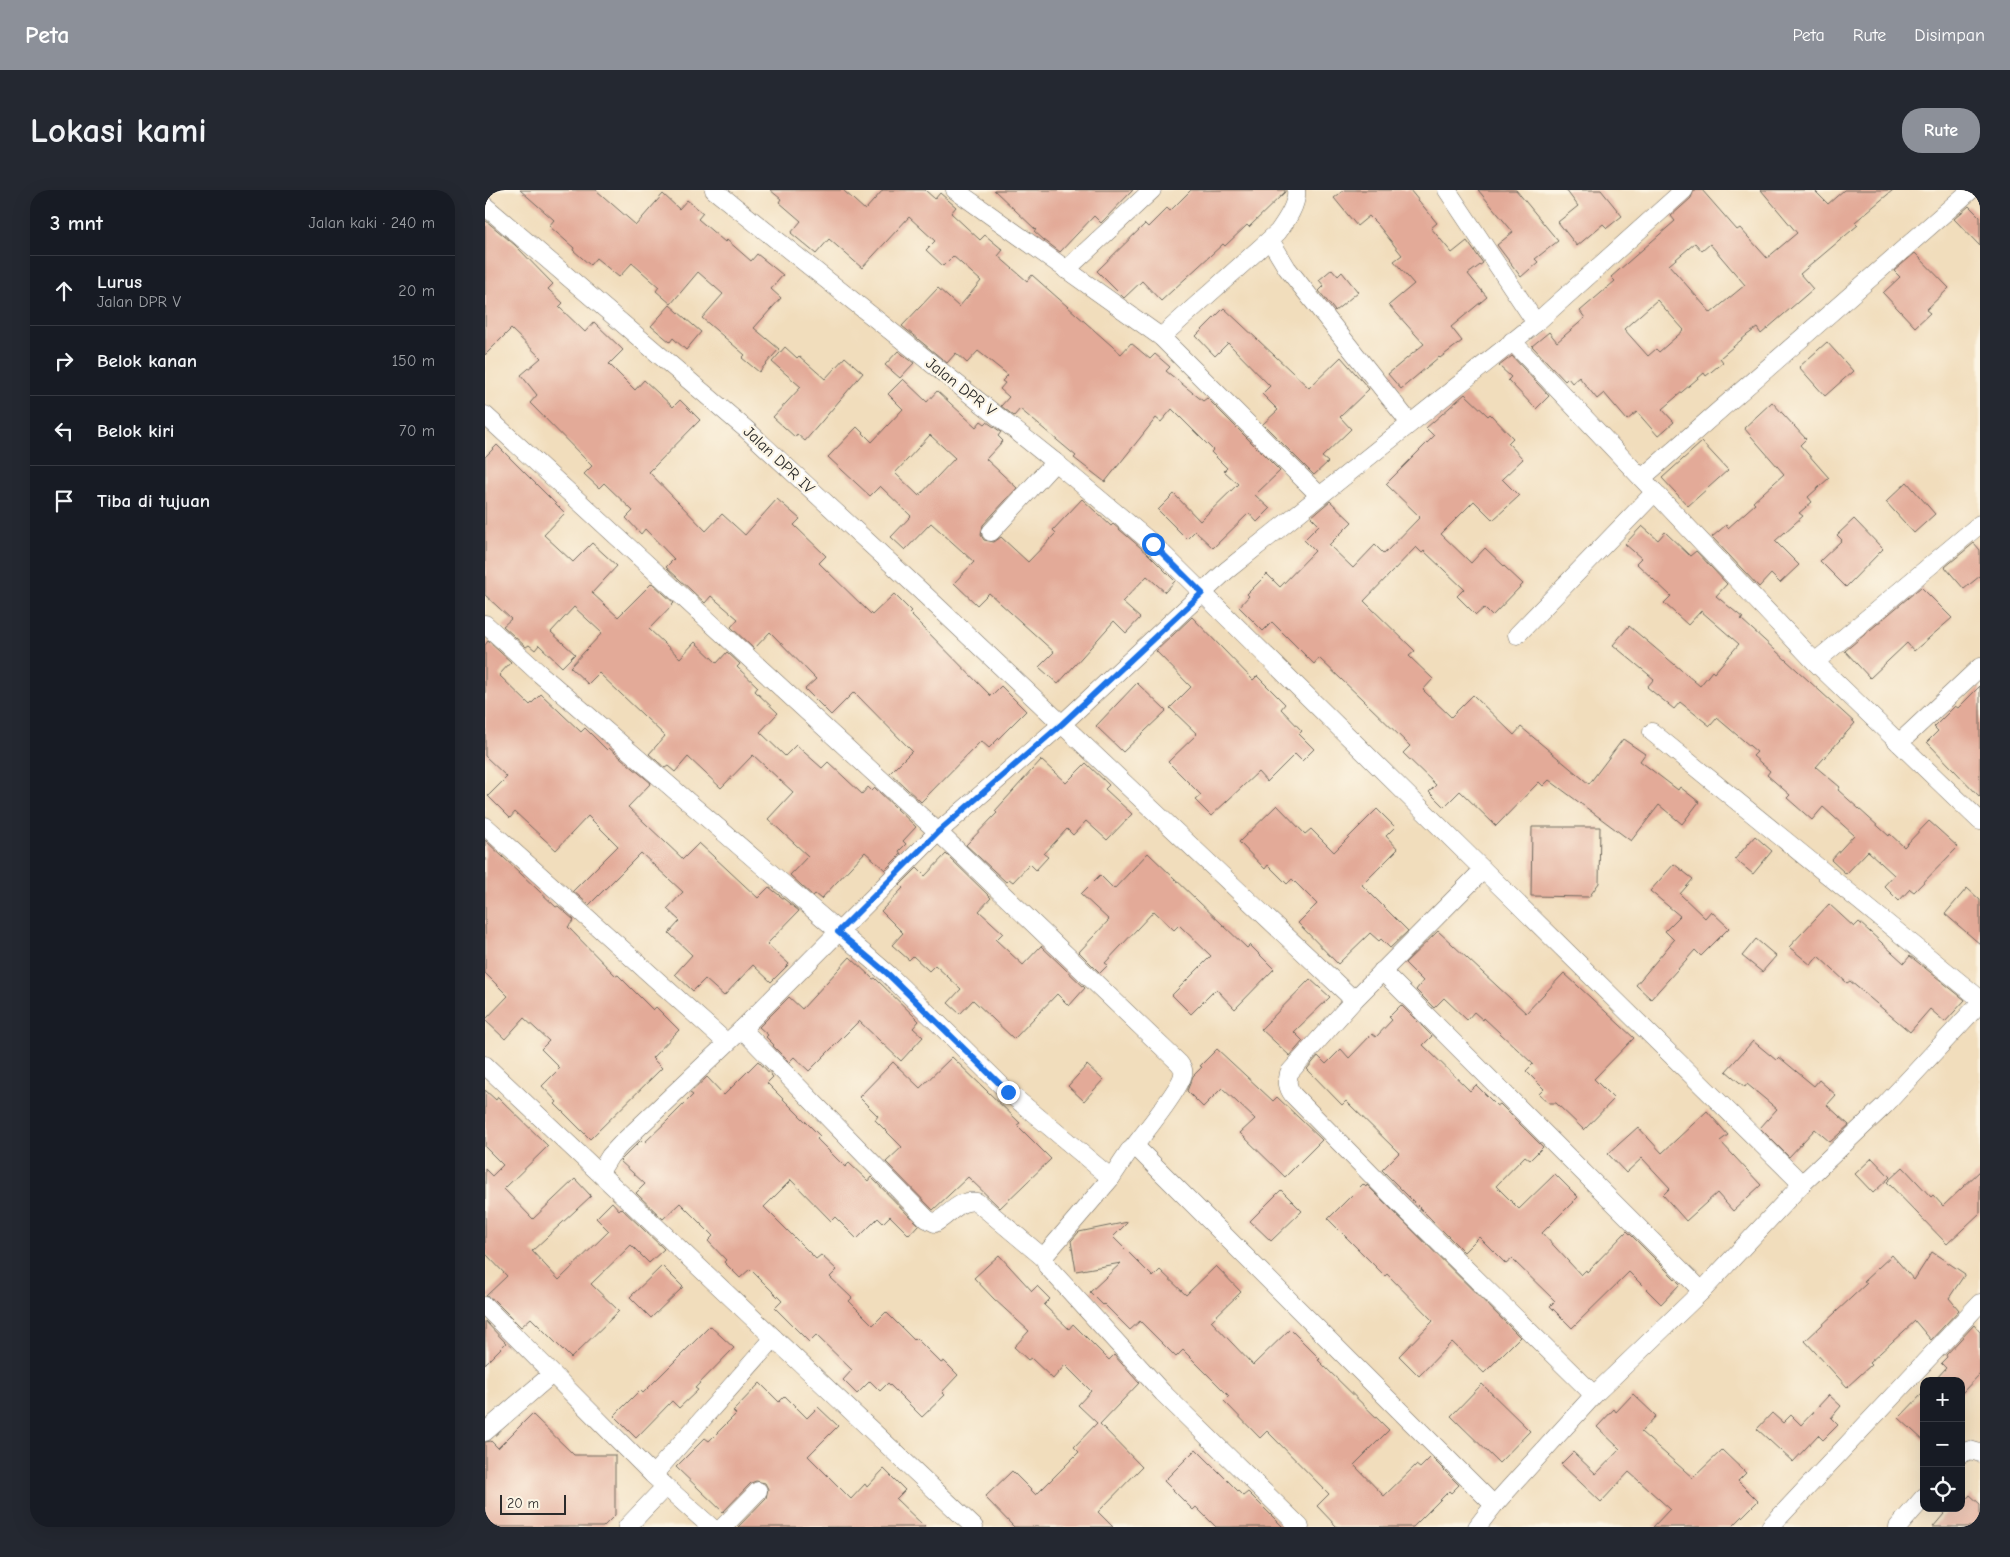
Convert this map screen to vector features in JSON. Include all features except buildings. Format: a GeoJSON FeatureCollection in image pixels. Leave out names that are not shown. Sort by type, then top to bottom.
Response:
{"type":"FeatureCollection","features":[{"type":"Feature","properties":{"kind":"street","name":"Jalan DPR V"},"geometry":{"type":"LineString","coordinates":[[714,190],[1055,462],[1153,544],[1803,1184]]}},
{"type":"Feature","properties":{"kind":"street"},"geometry":{"type":"LineString","coordinates":[[955,190],[978,196],[1067,270],[1161,337],[1319,495]]}},
{"type":"Feature","properties":{"kind":"street"},"geometry":{"type":"LineString","coordinates":[[1067,270],[1152,190]]}},
{"type":"Feature","properties":{"kind":"street"},"geometry":{"type":"LineString","coordinates":[[1161,337],[1270,240],[1285,222],[1297,195],[1296,190]]}},
{"type":"Feature","properties":{"kind":"street"},"geometry":{"type":"LineString","coordinates":[[1447,190],[1535,323]]}},
{"type":"Feature","properties":{"kind":"street"},"geometry":{"type":"LineString","coordinates":[[600,1172],[610,1156],[621,1144],[742,1029],[938,832],[1062,724],[1225,571],[1535,323],[1684,190]]}},
{"type":"Feature","properties":{"kind":"street"},"geometry":{"type":"LineString","coordinates":[[1642,478],[1971,190]]}},
{"type":"Feature","properties":{"kind":"street","name":"Jalan DPR IV"},"geometry":{"type":"LineString","coordinates":[[485,206],[747,430],[1354,1000]]}},
{"type":"Feature","properties":{"kind":"street"},"geometry":{"type":"LineString","coordinates":[[1270,240],[1287,268],[1409,422]]}},
{"type":"Feature","properties":{"kind":"street"},"geometry":{"type":"LineString","coordinates":[[1512,341],[1815,662],[1899,743],[1976,810]]}},
{"type":"Feature","properties":{"kind":"street"},"geometry":{"type":"LineString","coordinates":[[485,415],[938,832],[1182,1067],[1183,1076],[1176,1088],[1111,1178],[1046,1254],[1045,1260]]}},
{"type":"Feature","properties":{"kind":"street"},"geometry":{"type":"LineString","coordinates":[[991,532],[1055,462]]}},
{"type":"Feature","properties":{"kind":"street"},"geometry":{"type":"LineString","coordinates":[[1517,635],[1655,492]]}},
{"type":"Feature","properties":{"kind":"street"},"geometry":{"type":"LineString","coordinates":[[1815,662],[1980,524]]}},
{"type":"Feature","properties":{"kind":"street"},"geometry":{"type":"LineString","coordinates":[[485,624],[540,674],[888,974],[1008,1092],[1111,1178]]}},
{"type":"Feature","properties":{"kind":"street"},"geometry":{"type":"LineString","coordinates":[[1899,743],[1980,667]]}},
{"type":"Feature","properties":{"kind":"street"},"geometry":{"type":"LineString","coordinates":[[1652,732],[1980,998]]}},
{"type":"Feature","properties":{"kind":"street"},"geometry":{"type":"LineString","coordinates":[[485,826],[727,1043]]}},
{"type":"Feature","properties":{"kind":"street"},"geometry":{"type":"LineString","coordinates":[[1483,870],[1354,1000],[1289,1073],[1287,1081],[1289,1090],[1403,1207],[1594,1395]]}},
{"type":"Feature","properties":{"kind":"street"},"geometry":{"type":"LineString","coordinates":[[1383,971],[1702,1290]]}},
{"type":"Feature","properties":{"kind":"street"},"geometry":{"type":"LineString","coordinates":[[1477,1527],[1494,1505],[1594,1395],[1702,1290],[1803,1184],[1885,1105],[1980,1003]]}},
{"type":"Feature","properties":{"kind":"street"},"geometry":{"type":"LineString","coordinates":[[742,1029],[927,1219],[935,1222],[963,1202],[969,1200],[977,1202],[1045,1260],[1051,1272],[1163,1393],[1300,1527]]}},
{"type":"Feature","properties":{"kind":"street"},"geometry":{"type":"LineString","coordinates":[[485,1065],[974,1527]]}},
{"type":"Feature","properties":{"kind":"street"},"geometry":{"type":"LineString","coordinates":[[1132,1149],[1139,1150],[1494,1505]]}},
{"type":"Feature","properties":{"kind":"street"},"geometry":{"type":"LineString","coordinates":[[1769,1527],[1980,1303]]}},
{"type":"Feature","properties":{"kind":"street"},"geometry":{"type":"LineString","coordinates":[[485,1306],[659,1481],[711,1527]]}},
{"type":"Feature","properties":{"kind":"street"},"geometry":{"type":"LineString","coordinates":[[627,1527],[659,1481],[775,1338]]}},
{"type":"Feature","properties":{"kind":"street"},"geometry":{"type":"LineString","coordinates":[[485,1432],[552,1374]]}},
{"type":"Feature","properties":{"kind":"street"},"geometry":{"type":"LineString","coordinates":[[723,1527],[758,1491]]}},
{"type":"Feature","properties":{"kind":"street"},"geometry":{"type":"LineString","coordinates":[[1898,1527],[1920,1502]]}},
{"type":"Feature","properties":{"kind":"route"},"geometry":{"type":"LineString","coordinates":[[1008,1092],[888,974],[838,932],[938,832],[1062,724],[1202,593],[1153,544]]}}]}
